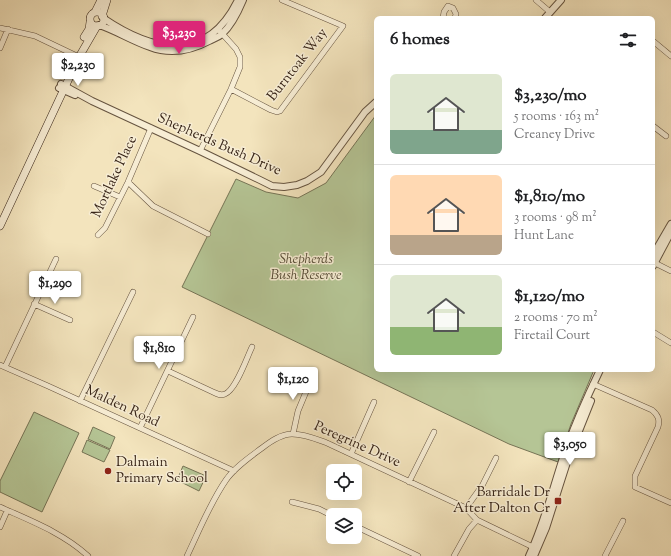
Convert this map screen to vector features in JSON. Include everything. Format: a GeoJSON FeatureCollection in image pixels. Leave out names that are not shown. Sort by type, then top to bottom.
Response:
{"type":"FeatureCollection","features":[{"type":"Feature","properties":{"kind":"main road"},"geometry":{"type":"LineString","coordinates":[[96,24],[90,16],[95,12],[101,0]]}},
{"type":"Feature","properties":{"kind":"main road"},"geometry":{"type":"LineString","coordinates":[[0,216],[77,56],[96,24],[103,22],[107,0]]}},
{"type":"Feature","properties":{"kind":"main road"},"geometry":{"type":"LineString","coordinates":[[95,12],[99,13],[103,17]]}},
{"type":"Feature","properties":{"kind":"main road"},"geometry":{"type":"LineString","coordinates":[[0,226],[62,87]]}},
{"type":"Feature","properties":{"kind":"street"},"geometry":{"type":"LineString","coordinates":[[103,17],[116,27],[146,41],[168,46],[182,46],[192,44],[220,32],[238,0]]}},
{"type":"Feature","properties":{"kind":"street"},"geometry":{"type":"LineString","coordinates":[[96,24],[112,29],[151,48],[167,51],[182,51],[194,48],[220,32],[234,18],[243,0]]}},
{"type":"Feature","properties":{"kind":"street","name":"Burntoak Way"},"geometry":{"type":"LineString","coordinates":[[231,89],[271,110],[277,112],[280,111],[343,26],[282,0]]}},
{"type":"Feature","properties":{"kind":"street"},"geometry":{"type":"LineString","coordinates":[[536,0],[550,12]]}},
{"type":"Feature","properties":{"kind":"street"},"geometry":{"type":"LineString","coordinates":[[547,16],[561,0]]}},
{"type":"Feature","properties":{"kind":"street"},"geometry":{"type":"LineString","coordinates":[[443,16],[448,6],[453,8],[456,16]]}},
{"type":"Feature","properties":{"kind":"street"},"geometry":{"type":"LineString","coordinates":[[0,28],[35,36],[77,56]]}},
{"type":"Feature","properties":{"kind":"street"},"geometry":{"type":"LineString","coordinates":[[0,48],[8,29]]}},
{"type":"Feature","properties":{"kind":"street"},"geometry":{"type":"LineString","coordinates":[[200,151],[231,89],[240,67],[240,57],[236,49],[220,32]]}},
{"type":"Feature","properties":{"kind":"street"},"geometry":{"type":"LineString","coordinates":[[655,43],[671,56]]}},
{"type":"Feature","properties":{"kind":"street","name":"Shepherds Bush Drive"},"geometry":{"type":"LineString","coordinates":[[62,87],[272,186],[284,187],[297,185],[307,181],[320,172],[365,112],[374,104]]}},
{"type":"Feature","properties":{"kind":"street","name":"Mortlake Place"},"geometry":{"type":"LineString","coordinates":[[98,234],[105,228],[128,182],[151,128]]}},
{"type":"Feature","properties":{"kind":"street"},"geometry":{"type":"LineString","coordinates":[[655,128],[666,136]]}},
{"type":"Feature","properties":{"kind":"street"},"geometry":{"type":"LineString","coordinates":[[128,182],[153,206],[208,234]]}},
{"type":"Feature","properties":{"kind":"street"},"geometry":{"type":"LineString","coordinates":[[94,186],[120,197]]}},
{"type":"Feature","properties":{"kind":"street"},"geometry":{"type":"LineString","coordinates":[[655,252],[671,224]]}},
{"type":"Feature","properties":{"kind":"street"},"geometry":{"type":"LineString","coordinates":[[655,262],[671,232]]}},
{"type":"Feature","properties":{"kind":"street"},"geometry":{"type":"LineString","coordinates":[[2,366],[56,259]]}},
{"type":"Feature","properties":{"kind":"street"},"geometry":{"type":"LineString","coordinates":[[655,264],[671,271]]}},
{"type":"Feature","properties":{"kind":"street"},"geometry":{"type":"LineString","coordinates":[[80,401],[133,292]]}},
{"type":"Feature","properties":{"kind":"street"},"geometry":{"type":"LineString","coordinates":[[34,304],[70,320]]}},
{"type":"Feature","properties":{"kind":"street"},"geometry":{"type":"LineString","coordinates":[[140,428],[193,318]]}},
{"type":"Feature","properties":{"kind":"street"},"geometry":{"type":"LineString","coordinates":[[655,333],[671,343]]}},
{"type":"Feature","properties":{"kind":"street"},"geometry":{"type":"LineString","coordinates":[[168,371],[213,392],[221,395],[227,394],[234,385],[252,346]]}},
{"type":"Feature","properties":{"kind":"street","name":"Malden Road"},"geometry":{"type":"LineString","coordinates":[[2,366],[234,471]]}},
{"type":"Feature","properties":{"kind":"street"},"geometry":{"type":"LineString","coordinates":[[534,556],[535,548],[569,442],[599,372]]}},
{"type":"Feature","properties":{"kind":"street"},"geometry":{"type":"LineString","coordinates":[[595,385],[603,372]]}},
{"type":"Feature","properties":{"kind":"street"},"geometry":{"type":"LineString","coordinates":[[292,434],[298,411],[313,375]]}},
{"type":"Feature","properties":{"kind":"street"},"geometry":{"type":"LineString","coordinates":[[595,385],[652,410],[658,417],[658,427],[635,476],[635,486],[671,503]]}},
{"type":"Feature","properties":{"kind":"street"},"geometry":{"type":"LineString","coordinates":[[351,454],[374,402]]}},
{"type":"Feature","properties":{"kind":"street"},"geometry":{"type":"LineString","coordinates":[[409,482],[434,432]]}},
{"type":"Feature","properties":{"kind":"street","name":"Peregrine Drive"},"geometry":{"type":"LineString","coordinates":[[187,556],[226,480],[255,453],[276,438],[292,434],[304,435],[327,443],[351,454],[466,508],[477,520],[535,548]]}},
{"type":"Feature","properties":{"kind":"street"},"geometry":{"type":"LineString","coordinates":[[466,508],[482,486],[496,458]]}},
{"type":"Feature","properties":{"kind":"street"},"geometry":{"type":"LineString","coordinates":[[292,502],[319,509],[326,512]]}},
{"type":"Feature","properties":{"kind":"street"},"geometry":{"type":"LineString","coordinates":[[0,507],[57,533],[88,556]]}},
{"type":"Feature","properties":{"kind":"street"},"geometry":{"type":"LineString","coordinates":[[0,526],[7,511]]}},
{"type":"Feature","properties":{"kind":"street"},"geometry":{"type":"LineString","coordinates":[[454,556],[469,529],[477,520]]}},
{"type":"Feature","properties":{"kind":"street"},"geometry":{"type":"LineString","coordinates":[[605,556],[623,521]]}},
{"type":"Feature","properties":{"kind":"street"},"geometry":{"type":"LineString","coordinates":[[362,529],[418,556]]}},
{"type":"Feature","properties":{"kind":"street"},"geometry":{"type":"LineString","coordinates":[[529,556],[535,548]]}},
{"type":"Feature","properties":{"kind":"green space","name":"Shepherds Bush Reserve"},"geometry":{"type":"Polygon","coordinates":[[[374,118],[374,372],[593,372],[571,424],[558,462],[509,444],[182,287],[236,179],[266,192],[298,198],[326,183],[374,118]]]}},
{"type":"Feature","properties":{"kind":"green space"},"geometry":{"type":"Polygon","coordinates":[[[34,412],[79,433],[42,512],[0,492],[0,481],[34,412]]]}},
{"type":"Feature","properties":{"kind":"green space"},"geometry":{"type":"Polygon","coordinates":[[[93,427],[115,437],[110,449],[88,439],[93,427]]]}},
{"type":"Feature","properties":{"kind":"green space"},"geometry":{"type":"Polygon","coordinates":[[[87,440],[110,450],[104,462],[82,452],[87,440]]]}},
{"type":"Feature","properties":{"kind":"green space"},"geometry":{"type":"Polygon","coordinates":[[[183,466],[206,476],[199,491],[177,480],[183,466]]]}},
{"type":"Feature","properties":{"kind":"place","name":"Dalmain Primary School"},"geometry":{"type":"Point","coordinates":[108,471]}},
{"type":"Feature","properties":{"kind":"place","name":"Barridale Dr After Dalton Cr"},"geometry":{"type":"Point","coordinates":[558,501]}}]}
